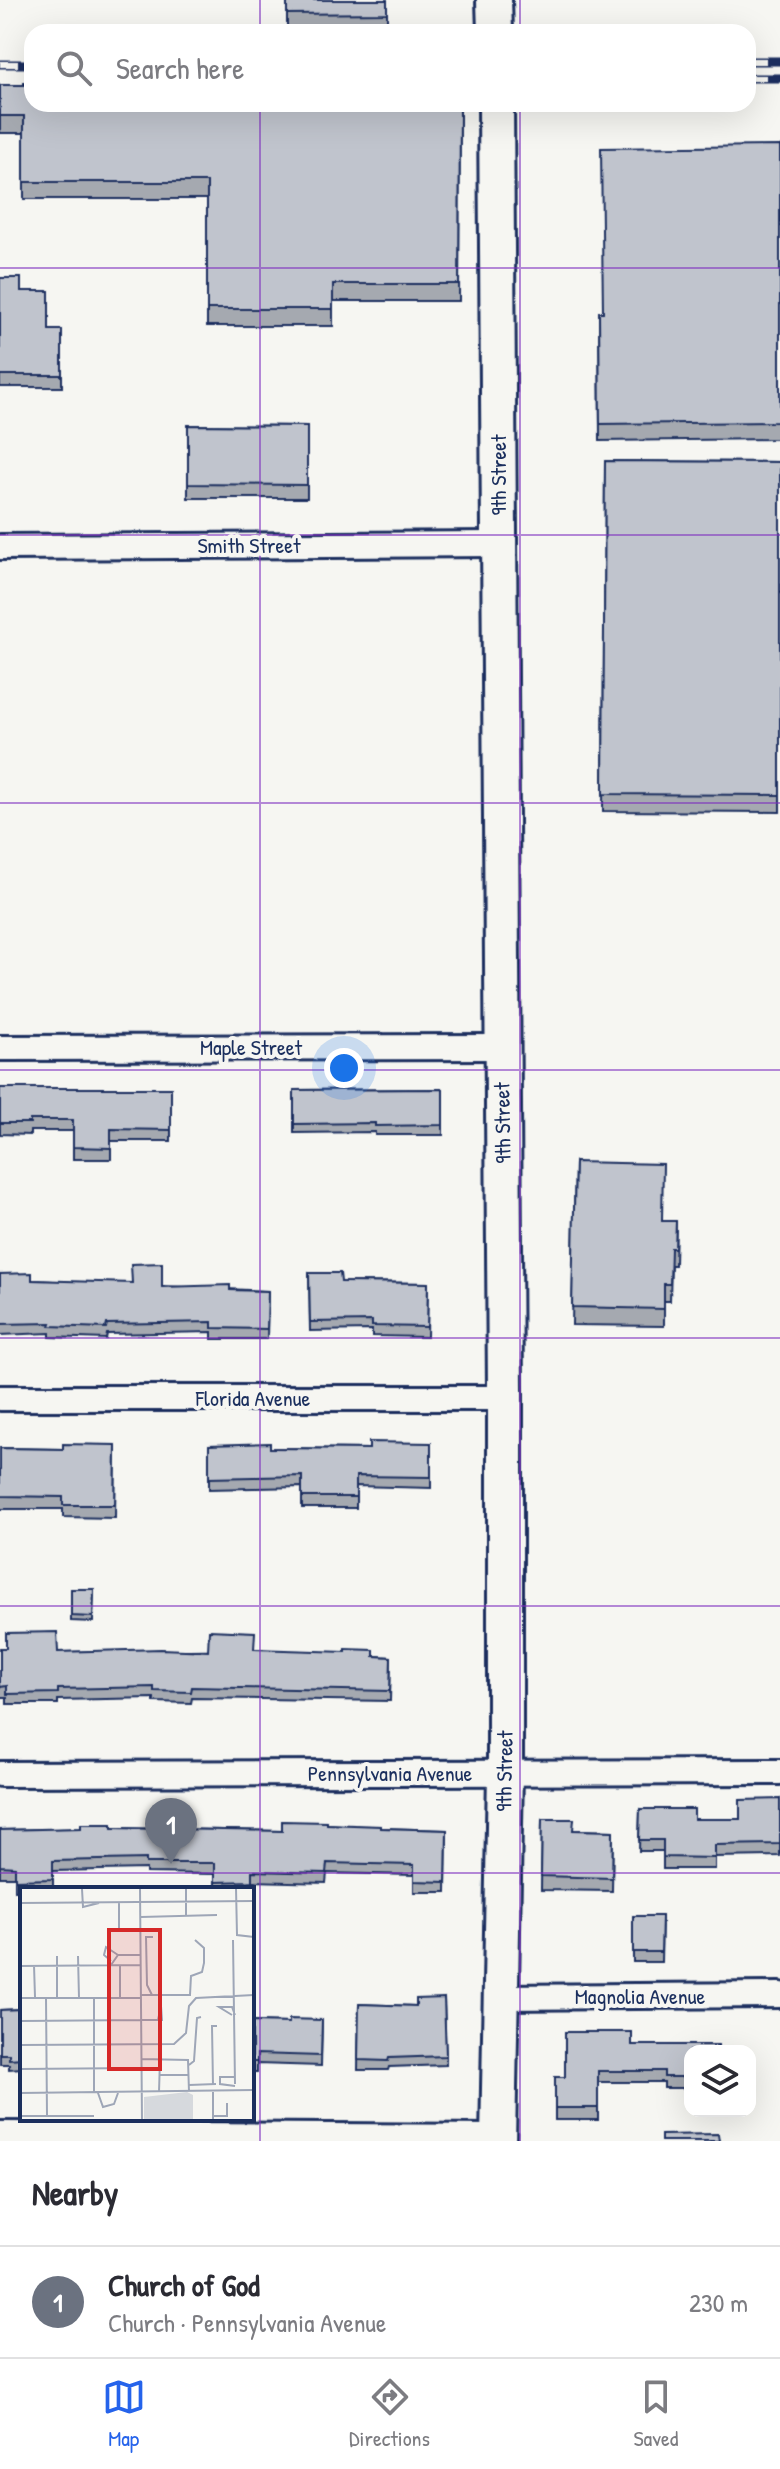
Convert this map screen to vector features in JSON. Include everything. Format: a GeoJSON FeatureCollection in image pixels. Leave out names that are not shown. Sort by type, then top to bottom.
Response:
{"type":"FeatureCollection","features":[{"type":"Feature","properties":{"kind":"street"},"geometry":{"type":"LineString","coordinates":[[494,0],[495,24]]}},
{"type":"Feature","properties":{"kind":"street","name":"9th Street"},"geometry":{"type":"LineString","coordinates":[[496,112],[505,1398],[505,1773],[498,2139]]}},
{"type":"Feature","properties":{"kind":"street","name":"Smith Street"},"geometry":{"type":"LineString","coordinates":[[0,547],[498,544]]}},
{"type":"Feature","properties":{"kind":"street","name":"Maple Street"},"geometry":{"type":"LineString","coordinates":[[0,1048],[501,1047]]}},
{"type":"Feature","properties":{"kind":"street","name":"Florida Avenue"},"geometry":{"type":"LineString","coordinates":[[0,1398],[505,1398]]}},
{"type":"Feature","properties":{"kind":"street","name":"Pennsylvania Avenue"},"geometry":{"type":"LineString","coordinates":[[0,1774],[780,1772]]}},
{"type":"Feature","properties":{"kind":"street","name":"Magnolia Avenue"},"geometry":{"type":"LineString","coordinates":[[500,1997],[780,1995]]}},
{"type":"Feature","properties":{"kind":"street"},"geometry":{"type":"LineString","coordinates":[[0,2134],[498,2139]]}},
{"type":"Feature","properties":{"kind":"building"},"geometry":{"type":"Polygon","coordinates":[[[287,0],[387,0],[387,13],[287,14],[287,0]]]}},
{"type":"Feature","properties":{"kind":"building"},"geometry":{"type":"Polygon","coordinates":[[[0,85],[24,85],[24,112],[460,112],[459,284],[333,284],[333,309],[207,309],[207,182],[24,182],[24,116],[0,116],[0,85]]]}},
{"type":"Feature","properties":{"kind":"building"},"geometry":{"type":"Polygon","coordinates":[[[780,146],[780,422],[600,424],[599,312],[603,312],[601,148],[780,146]]]}},
{"type":"Feature","properties":{"kind":"building"},"geometry":{"type":"Polygon","coordinates":[[[0,278],[21,278],[21,291],[49,291],[49,330],[62,330],[62,375],[0,375],[0,278]]]}},
{"type":"Feature","properties":{"kind":"building"},"geometry":{"type":"Polygon","coordinates":[[[188,425],[307,426],[307,485],[188,484],[188,425]]]}},
{"type":"Feature","properties":{"kind":"building"},"geometry":{"type":"Polygon","coordinates":[[[605,461],[780,462],[780,795],[603,794],[605,461]]]}},
{"type":"Feature","properties":{"kind":"building"},"geometry":{"type":"Polygon","coordinates":[[[0,1088],[171,1088],[171,1130],[111,1129],[111,1148],[73,1147],[73,1120],[0,1123],[0,1088]]]}},
{"type":"Feature","properties":{"kind":"building"},"geometry":{"type":"Polygon","coordinates":[[[443,1089],[443,1125],[294,1124],[294,1090],[443,1089]]]}},
{"type":"Feature","properties":{"kind":"building"},"geometry":{"type":"Polygon","coordinates":[[[575,1162],[663,1164],[662,1221],[676,1221],[675,1248],[671,1248],[670,1284],[664,1284],[664,1309],[572,1307],[575,1162]]]}},
{"type":"Feature","properties":{"kind":"building"},"geometry":{"type":"Polygon","coordinates":[[[162,1263],[162,1287],[230,1285],[230,1290],[268,1291],[267,1329],[212,1328],[212,1322],[107,1324],[106,1328],[50,1326],[51,1323],[0,1324],[0,1274],[32,1273],[32,1280],[132,1283],[131,1264],[162,1263]]]}},
{"type":"Feature","properties":{"kind":"building"},"geometry":{"type":"Polygon","coordinates":[[[309,1273],[340,1273],[341,1282],[428,1283],[427,1327],[372,1326],[372,1321],[310,1322],[309,1273]]]}},
{"type":"Feature","properties":{"kind":"building"},"geometry":{"type":"Polygon","coordinates":[[[369,1442],[431,1443],[431,1477],[356,1476],[356,1497],[302,1497],[302,1476],[209,1478],[209,1445],[270,1443],[270,1448],[369,1449],[369,1442]]]}},
{"type":"Feature","properties":{"kind":"building"},"geometry":{"type":"Polygon","coordinates":[[[63,1444],[116,1445],[115,1505],[63,1505],[63,1497],[0,1496],[0,1448],[63,1449],[63,1444]]]}},
{"type":"Feature","properties":{"kind":"building"},"geometry":{"type":"Polygon","coordinates":[[[71,1589],[94,1589],[93,1617],[71,1616],[71,1589]]]}},
{"type":"Feature","properties":{"kind":"building"},"geometry":{"type":"Polygon","coordinates":[[[209,1630],[255,1632],[254,1649],[374,1650],[374,1656],[391,1657],[390,1691],[192,1687],[191,1692],[154,1691],[154,1687],[58,1689],[58,1693],[7,1694],[7,1686],[0,1687],[0,1648],[6,1648],[6,1633],[57,1632],[58,1652],[208,1651],[209,1630]]]}},
{"type":"Feature","properties":{"kind":"building"},"geometry":{"type":"Polygon","coordinates":[[[780,1799],[780,1844],[715,1845],[715,1858],[663,1857],[663,1840],[639,1840],[640,1809],[694,1809],[694,1819],[740,1819],[740,1800],[780,1799]]]}},
{"type":"Feature","properties":{"kind":"building"},"geometry":{"type":"Polygon","coordinates":[[[542,1819],[574,1819],[573,1830],[613,1831],[612,1878],[541,1876],[542,1819]]]}},
{"type":"Feature","properties":{"kind":"building"},"geometry":{"type":"Polygon","coordinates":[[[282,1821],[447,1830],[446,1882],[414,1881],[414,1865],[327,1863],[326,1873],[252,1871],[252,1881],[215,1882],[215,1863],[146,1863],[146,1859],[53,1861],[53,1879],[15,1880],[15,1867],[0,1866],[0,1830],[112,1824],[112,1828],[282,1831],[282,1821]]]}},
{"type":"Feature","properties":{"kind":"building"},"geometry":{"type":"Polygon","coordinates":[[[633,1916],[662,1916],[661,1952],[633,1952],[633,1916]]]}},
{"type":"Feature","properties":{"kind":"building"},"geometry":{"type":"Polygon","coordinates":[[[444,1998],[446,2056],[358,2060],[359,2004],[416,2006],[416,1999],[444,1998]]]}},
{"type":"Feature","properties":{"kind":"building"},"geometry":{"type":"Polygon","coordinates":[[[20,2009],[20,2058],[9,2059],[9,2054],[0,2054],[0,2010],[20,2009]]]}},
{"type":"Feature","properties":{"kind":"building"},"geometry":{"type":"Polygon","coordinates":[[[289,2019],[322,2020],[321,2056],[257,2054],[257,2062],[254,2062],[254,2022],[289,2023],[289,2019]]]}},
{"type":"Feature","properties":{"kind":"building"},"geometry":{"type":"Polygon","coordinates":[[[565,2032],[632,2032],[632,2045],[684,2045],[684,2077],[664,2077],[664,2071],[598,2071],[598,2108],[555,2108],[555,2077],[565,2077],[565,2032]]]}},
{"type":"Feature","properties":{"kind":"building"},"geometry":{"type":"Polygon","coordinates":[[[718,2134],[719,2141],[661,2141],[661,2135],[718,2134]]]}},
{"type":"Feature","properties":{"kind":"railway"},"geometry":{"type":"LineString","coordinates":[[756,61],[780,61]]}},
{"type":"Feature","properties":{"kind":"railway"},"geometry":{"type":"LineString","coordinates":[[0,64],[24,64]]}},
{"type":"Feature","properties":{"kind":"railway"},"geometry":{"type":"LineString","coordinates":[[756,78],[780,78]]}},
{"type":"Feature","properties":{"kind":"place","name":"Church of God"},"geometry":{"type":"Point","coordinates":[171,1864]}}]}
